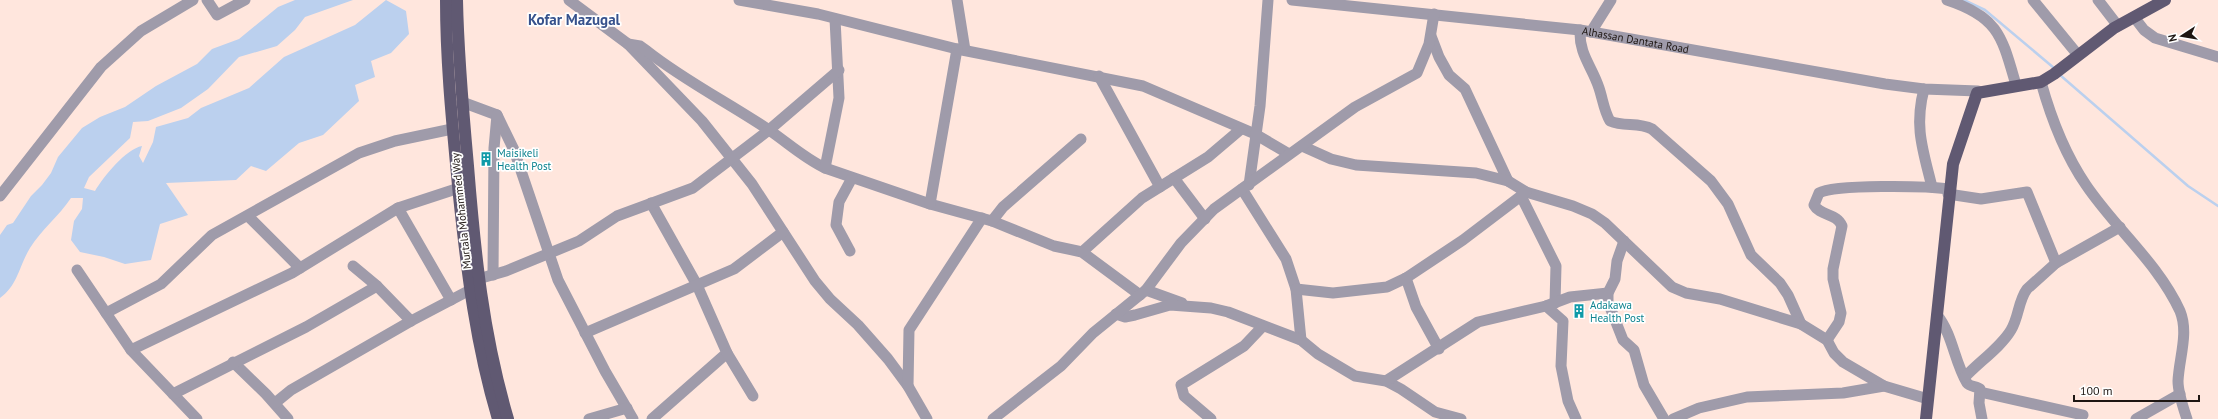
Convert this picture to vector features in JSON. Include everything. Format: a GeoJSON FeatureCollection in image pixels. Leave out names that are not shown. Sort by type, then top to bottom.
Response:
{"type":"FeatureCollection","features":[{"type":"Feature","properties":{"kind":"main road","name":"Murtala Mohammed Way"},"geometry":{"type":"LineString","coordinates":[[446,0],[452,129],[470,290],[485,373],[498,419]]}},
{"type":"Feature","properties":{"kind":"main road","name":"Murtala Mohammed Way"},"geometry":{"type":"LineString","coordinates":[[457,0],[462,102],[478,279],[498,384],[508,419]]}},
{"type":"Feature","properties":{"kind":"main road"},"geometry":{"type":"LineString","coordinates":[[1926,419],[1948,192],[1959,143],[1978,91],[2041,82],[2118,26],[2165,0]]}},
{"type":"Feature","properties":{"kind":"street"},"geometry":{"type":"LineString","coordinates":[[0,196],[101,67],[141,30],[192,0]]}},
{"type":"Feature","properties":{"kind":"street"},"geometry":{"type":"LineString","coordinates":[[207,0],[217,15],[245,0]]}},
{"type":"Feature","properties":{"kind":"street"},"geometry":{"type":"LineString","coordinates":[[568,0],[628,44],[702,121],[732,158],[815,281],[830,299],[858,325],[908,386],[927,419]]}},
{"type":"Feature","properties":{"kind":"street"},"geometry":{"type":"LineString","coordinates":[[739,0],[835,19],[961,49],[1143,86],[1255,134],[1289,154]]}},
{"type":"Feature","properties":{"kind":"street"},"geometry":{"type":"LineString","coordinates":[[930,204],[961,49],[957,0]]}},
{"type":"Feature","properties":{"kind":"street"},"geometry":{"type":"LineString","coordinates":[[1268,0],[1260,106],[1246,187],[1286,259],[1296,289],[1301,340]]}},
{"type":"Feature","properties":{"kind":"street","name":"Alhassan Dantata Road"},"geometry":{"type":"LineString","coordinates":[[1292,0],[1585,31],[1924,90],[1978,91]]}},
{"type":"Feature","properties":{"kind":"street"},"geometry":{"type":"LineString","coordinates":[[1611,0],[1585,31],[1579,43],[1582,54],[1594,76],[1610,121],[1618,124],[1643,124],[1652,128],[1711,181],[1728,204],[1743,241],[1751,255],[1780,283],[1788,295],[1800,324]]}},
{"type":"Feature","properties":{"kind":"street"},"geometry":{"type":"LineString","coordinates":[[1947,0],[1966,6],[1992,24],[2005,46],[2016,85]]}},
{"type":"Feature","properties":{"kind":"street"},"geometry":{"type":"LineString","coordinates":[[2033,0],[2078,55]]}},
{"type":"Feature","properties":{"kind":"street"},"geometry":{"type":"LineString","coordinates":[[2098,0],[2118,26]]}},
{"type":"Feature","properties":{"kind":"street"},"geometry":{"type":"LineString","coordinates":[[993,419],[1061,366],[1093,333],[1143,292],[1181,243],[1214,209],[1355,107],[1417,72],[1431,36],[1434,14]]}},
{"type":"Feature","properties":{"kind":"street"},"geometry":{"type":"LineString","coordinates":[[2134,17],[2144,30],[2155,38],[2218,57]]}},
{"type":"Feature","properties":{"kind":"street"},"geometry":{"type":"LineString","coordinates":[[825,168],[839,98],[839,70],[835,19]]}},
{"type":"Feature","properties":{"kind":"street"},"geometry":{"type":"LineString","coordinates":[[1431,36],[1439,57],[1449,75],[1465,89],[1508,181]]}},
{"type":"Feature","properties":{"kind":"street"},"geometry":{"type":"LineString","coordinates":[[628,44],[640,46],[700,88],[768,130],[808,160],[825,168],[930,204],[987,219],[1054,246],[1082,252],[1143,292],[1190,306]]}},
{"type":"Feature","properties":{"kind":"street"},"geometry":{"type":"LineString","coordinates":[[478,279],[493,275],[580,241],[617,216],[693,188],[768,130],[839,70]]}},
{"type":"Feature","properties":{"kind":"street"},"geometry":{"type":"LineString","coordinates":[[1099,76],[1160,187]]}},
{"type":"Feature","properties":{"kind":"street"},"geometry":{"type":"LineString","coordinates":[[2041,82],[2050,115],[2074,165],[2086,185],[2156,272],[2180,312],[2183,334],[2178,382],[2187,419]]}},
{"type":"Feature","properties":{"kind":"street"},"geometry":{"type":"LineString","coordinates":[[1924,90],[1919,108],[1919,136],[1932,187]]}},
{"type":"Feature","properties":{"kind":"street"},"geometry":{"type":"LineString","coordinates":[[462,102],[497,116],[514,150],[558,280],[585,333],[633,419]]}},
{"type":"Feature","properties":{"kind":"street"},"geometry":{"type":"LineString","coordinates":[[493,275],[494,148],[497,116]]}},
{"type":"Feature","properties":{"kind":"street"},"geometry":{"type":"LineString","coordinates":[[106,314],[161,284],[212,235],[359,153],[395,141],[452,129]]}},
{"type":"Feature","properties":{"kind":"street"},"geometry":{"type":"LineString","coordinates":[[1082,252],[1142,198],[1208,158],[1241,129]]}},
{"type":"Feature","properties":{"kind":"street"},"geometry":{"type":"LineString","coordinates":[[908,386],[909,330],[987,219],[1082,139]]}},
{"type":"Feature","properties":{"kind":"street"},"geometry":{"type":"LineString","coordinates":[[1302,146],[1331,159],[1356,165],[1476,173],[1508,181],[1524,194],[1573,206],[1592,214],[1605,223],[1672,287],[1686,293],[1720,299],[1800,324],[1827,340],[1834,353],[1843,362],[1884,386],[1928,399]]}},
{"type":"Feature","properties":{"kind":"street"},"geometry":{"type":"LineString","coordinates":[[850,251],[836,226],[839,202],[852,178]]}},
{"type":"Feature","properties":{"kind":"street"},"geometry":{"type":"LineString","coordinates":[[1174,178],[1205,219]]}},
{"type":"Feature","properties":{"kind":"street"},"geometry":{"type":"LineString","coordinates":[[1827,340],[1839,322],[1841,313],[1833,279],[1833,269],[1842,226],[1836,218],[1816,209],[1814,205],[1815,198],[1818,193],[1828,189],[1932,187],[1981,199],[2027,192],[2056,263]]}},
{"type":"Feature","properties":{"kind":"street"},"geometry":{"type":"LineString","coordinates":[[131,350],[300,268],[398,208],[458,188]]}},
{"type":"Feature","properties":{"kind":"street"},"geometry":{"type":"LineString","coordinates":[[1296,289],[1333,293],[1387,287],[1406,278],[1463,240],[1524,194]]}},
{"type":"Feature","properties":{"kind":"street"},"geometry":{"type":"LineString","coordinates":[[1524,194],[1556,266],[1551,305],[1563,321],[1561,366],[1568,401],[1576,419]]}},
{"type":"Feature","properties":{"kind":"street"},"geometry":{"type":"LineString","coordinates":[[651,203],[697,286],[727,353],[753,396]]}},
{"type":"Feature","properties":{"kind":"street"},"geometry":{"type":"LineString","coordinates":[[398,208],[451,300]]}},
{"type":"Feature","properties":{"kind":"street"},"geometry":{"type":"LineString","coordinates":[[248,216],[300,268]]}},
{"type":"Feature","properties":{"kind":"street"},"geometry":{"type":"LineString","coordinates":[[1965,377],[2010,331],[2016,322],[2023,294],[2056,263],[2120,227]]}},
{"type":"Feature","properties":{"kind":"street"},"geometry":{"type":"LineString","coordinates":[[585,333],[734,269],[783,232]]}},
{"type":"Feature","properties":{"kind":"street"},"geometry":{"type":"LineString","coordinates":[[1624,242],[1617,261],[1615,279],[1608,293],[1611,310],[1623,340],[1634,350],[1644,385],[1664,419]]}},
{"type":"Feature","properties":{"kind":"street"},"geometry":{"type":"LineString","coordinates":[[353,266],[377,286],[411,321]]}},
{"type":"Feature","properties":{"kind":"street"},"geometry":{"type":"LineString","coordinates":[[77,270],[131,350],[196,419]]}},
{"type":"Feature","properties":{"kind":"street"},"geometry":{"type":"LineString","coordinates":[[1406,278],[1416,307],[1439,349]]}},
{"type":"Feature","properties":{"kind":"street"},"geometry":{"type":"LineString","coordinates":[[173,394],[233,362],[306,327],[377,286]]}},
{"type":"Feature","properties":{"kind":"street"},"geometry":{"type":"LineString","coordinates":[[275,403],[291,390],[411,321],[470,290]]}},
{"type":"Feature","properties":{"kind":"street"},"geometry":{"type":"LineString","coordinates":[[1386,381],[1439,349],[1478,322],[1551,305],[1570,297],[1608,293]]}},
{"type":"Feature","properties":{"kind":"street"},"geometry":{"type":"LineString","coordinates":[[1116,314],[1125,317],[1170,305],[1190,306],[1228,312],[1301,340],[1318,354],[1355,376],[1386,381],[1435,412],[1461,419]]}},
{"type":"Feature","properties":{"kind":"street"},"geometry":{"type":"LineString","coordinates":[[1937,315],[1945,325],[1956,360],[1968,384],[1979,388],[1979,403],[1982,419]]}},
{"type":"Feature","properties":{"kind":"street"},"geometry":{"type":"LineString","coordinates":[[1211,419],[1184,396],[1181,386],[1244,346],[1263,326]]}},
{"type":"Feature","properties":{"kind":"street"},"geometry":{"type":"LineString","coordinates":[[652,419],[727,353]]}},
{"type":"Feature","properties":{"kind":"street"},"geometry":{"type":"LineString","coordinates":[[233,362],[275,403],[288,419]]}},
{"type":"Feature","properties":{"kind":"street"},"geometry":{"type":"LineString","coordinates":[[1673,419],[1699,408],[1747,397],[1843,393],[1884,386]]}},
{"type":"Feature","properties":{"kind":"street"},"geometry":{"type":"LineString","coordinates":[[1980,392],[2084,415]]}},
{"type":"Feature","properties":{"kind":"street"},"geometry":{"type":"LineString","coordinates":[[2136,419],[2180,394]]}},
{"type":"Feature","properties":{"kind":"street"},"geometry":{"type":"LineString","coordinates":[[1007,419],[1011,405]]}},
{"type":"Feature","properties":{"kind":"street"},"geometry":{"type":"LineString","coordinates":[[589,419],[627,408]]}},
{"type":"Feature","properties":{"kind":"water"},"geometry":{"type":"Polygon","coordinates":[[[295,0],[353,0],[305,17],[295,30],[277,46],[239,57],[208,89],[181,108],[148,121],[133,122],[130,138],[89,177],[84,188],[95,191],[104,178],[122,158],[129,152],[142,146],[139,156],[143,163],[153,142],[156,127],[188,118],[201,108],[249,88],[284,57],[355,25],[386,0],[406,11],[409,34],[391,53],[371,61],[375,77],[355,85],[359,101],[323,135],[299,143],[266,171],[251,166],[236,180],[166,183],[188,215],[160,224],[151,260],[125,264],[104,257],[80,252],[71,240],[74,221],[82,209],[83,198],[71,198],[34,241],[26,255],[15,281],[0,298],[0,235],[7,225],[13,223],[31,196],[51,173],[58,157],[82,128],[100,117],[125,107],[156,86],[197,64],[212,49],[239,39],[278,7],[295,0]]]}},
{"type":"Feature","properties":{"kind":"waterway"},"geometry":{"type":"LineString","coordinates":[[1964,0],[1985,10],[2054,68]]}},
{"type":"Feature","properties":{"kind":"waterway"},"geometry":{"type":"LineString","coordinates":[[2060,75],[2188,186],[2218,206]]}},
{"type":"Feature","properties":{"kind":"place","name":"Maisikeli Health Post"},"geometry":{"type":"Point","coordinates":[486,159]}},
{"type":"Feature","properties":{"kind":"place","name":"Adakawa Health Post"},"geometry":{"type":"Point","coordinates":[1579,311]}},
{"type":"Feature","properties":{"kind":"district","name":"Kofar Mazugal"},"geometry":{"type":"Point","coordinates":[574,20]}}]}
